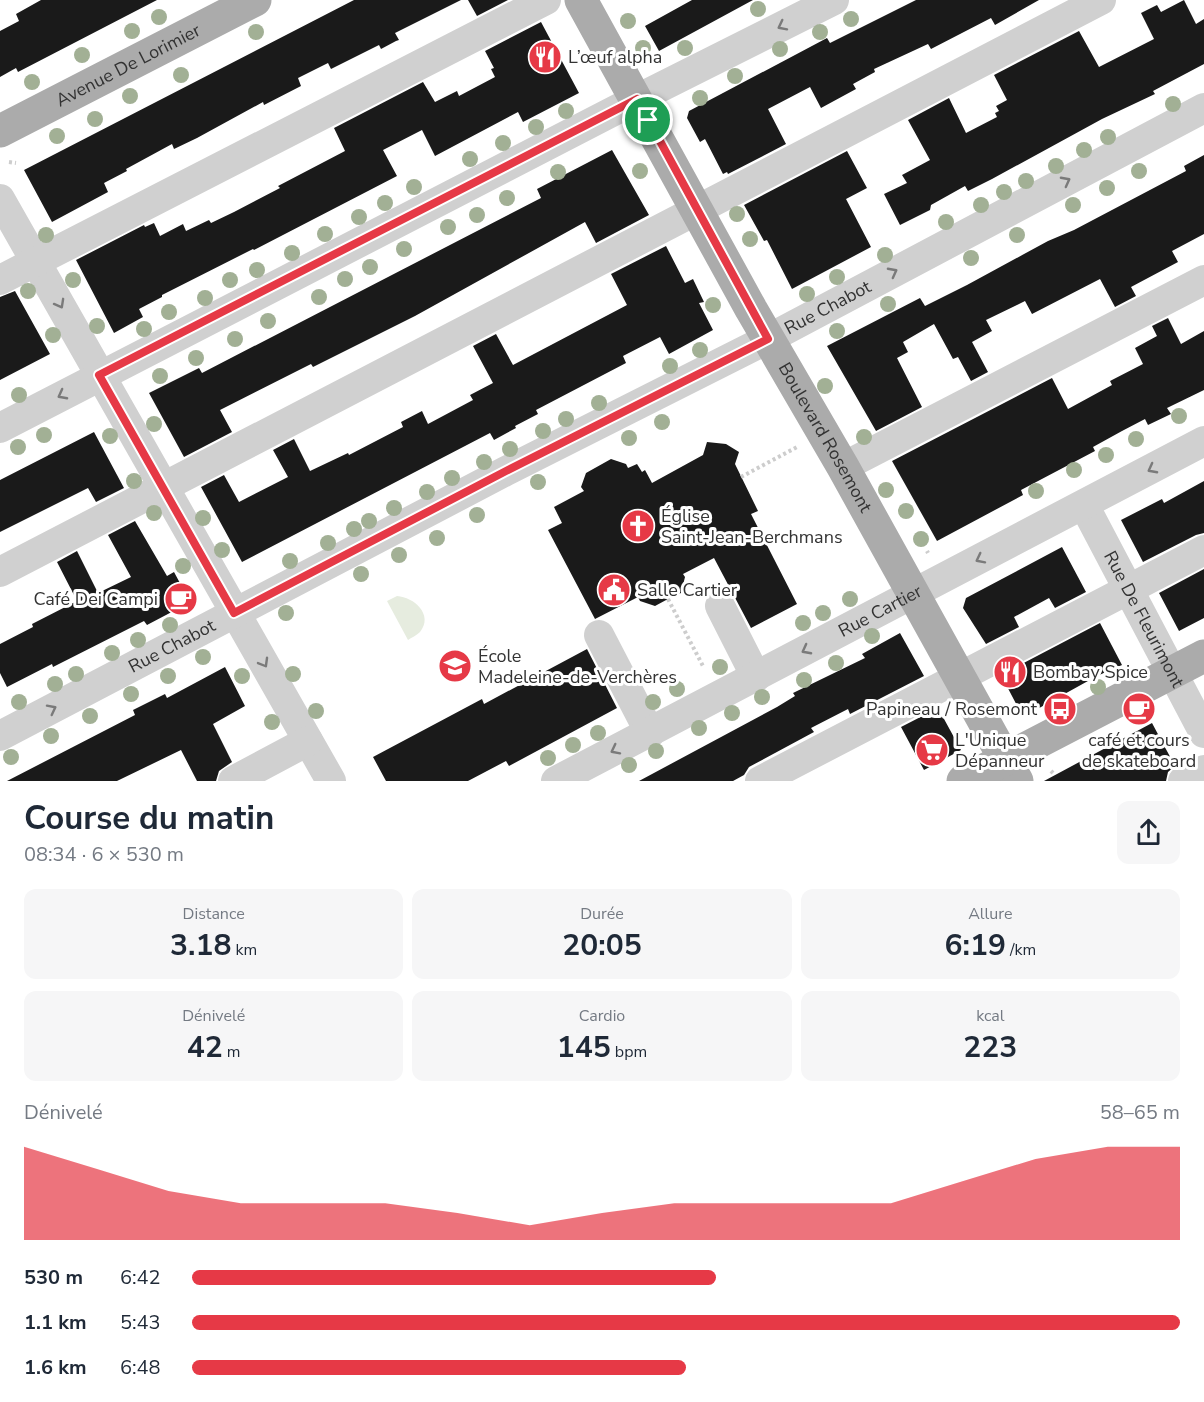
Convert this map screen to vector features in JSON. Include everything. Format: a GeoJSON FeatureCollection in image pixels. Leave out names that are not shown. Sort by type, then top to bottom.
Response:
{"type":"FeatureCollection","features":[{"type":"Feature","properties":{"kind":"main road","name":"Avenue De Lorimier"},"geometry":{"type":"LineString","coordinates":[[0,131],[255,0]]}},
{"type":"Feature","properties":{"kind":"main road","name":"Boulevard Rosemont"},"geometry":{"type":"LineString","coordinates":[[581,0],[768,339],[843,467],[1011,770]]}},
{"type":"Feature","properties":{"kind":"main road"},"geometry":{"type":"LineString","coordinates":[[963,781],[1011,770],[1173,672],[1204,656]]}},
{"type":"Feature","properties":{"kind":"street"},"geometry":{"type":"LineString","coordinates":[[0,280],[546,0]]}},
{"type":"Feature","properties":{"kind":"street"},"geometry":{"type":"LineString","coordinates":[[0,428],[99,375],[834,0]]}},
{"type":"Feature","properties":{"kind":"street"},"geometry":{"type":"LineString","coordinates":[[0,572],[1101,0]]}},
{"type":"Feature","properties":{"kind":"street","name":"Rue Chabot"},"geometry":{"type":"LineString","coordinates":[[0,736],[506,471],[768,339],[1204,108]]}},
{"type":"Feature","properties":{"kind":"street"},"geometry":{"type":"LineString","coordinates":[[0,199],[331,781]]}},
{"type":"Feature","properties":{"kind":"street"},"geometry":{"type":"LineString","coordinates":[[843,467],[1204,280]]}},
{"type":"Feature","properties":{"kind":"street","name":"Rue Cartier"},"geometry":{"type":"LineString","coordinates":[[556,781],[1204,441]]}},
{"type":"Feature","properties":{"kind":"street","name":"Rue De Fleurimont"},"geometry":{"type":"LineString","coordinates":[[1084,505],[1204,733]]}},
{"type":"Feature","properties":{"kind":"street"},"geometry":{"type":"LineString","coordinates":[[760,781],[1204,550]]}},
{"type":"Feature","properties":{"kind":"street"},"geometry":{"type":"LineString","coordinates":[[720,606],[756,677]]}},
{"type":"Feature","properties":{"kind":"street"},"geometry":{"type":"LineString","coordinates":[[599,635],[650,733]]}},
{"type":"Feature","properties":{"kind":"street"},"geometry":{"type":"LineString","coordinates":[[233,781],[308,741]]}},
{"type":"Feature","properties":{"kind":"street"},"geometry":{"type":"LineString","coordinates":[[1183,781],[1204,770]]}},
{"type":"Feature","properties":{"kind":"path"},"geometry":{"type":"LineString","coordinates":[[9,162],[16,164]]}},
{"type":"Feature","properties":{"kind":"path"},"geometry":{"type":"LineString","coordinates":[[741,477],[799,446]]}},
{"type":"Feature","properties":{"kind":"path"},"geometry":{"type":"LineString","coordinates":[[668,599],[704,668]]}},
{"type":"Feature","properties":{"kind":"shaded area"},"geometry":{"type":"Polygon","coordinates":[[[397,596],[415,603],[425,619],[420,632],[408,640],[387,601],[397,596]]]}},
{"type":"Feature","properties":{"kind":"building"},"geometry":{"type":"Polygon","coordinates":[[[41,0],[157,0],[18,72],[16,68],[0,77],[0,31],[19,21],[16,14],[41,0]]]}},
{"type":"Feature","properties":{"kind":"building"},"geometry":{"type":"Polygon","coordinates":[[[354,0],[461,0],[395,33],[399,40],[381,49],[379,45],[331,69],[328,63],[298,78],[301,86],[264,105],[263,102],[174,149],[172,144],[104,183],[108,192],[52,222],[24,170],[354,0]]]}},
{"type":"Feature","properties":{"kind":"building"},"geometry":{"type":"Polygon","coordinates":[[[468,0],[508,0],[477,16],[468,0]]]}},
{"type":"Feature","properties":{"kind":"building"},"geometry":{"type":"Polygon","coordinates":[[[692,0],[753,0],[659,51],[645,26],[692,0]]]}},
{"type":"Feature","properties":{"kind":"building"},"geometry":{"type":"Polygon","coordinates":[[[916,0],[1039,0],[995,25],[991,18],[931,49],[928,44],[874,69],[875,72],[853,84],[856,89],[821,108],[810,87],[768,109],[786,144],[728,174],[727,172],[723,174],[705,139],[700,142],[687,118],[689,111],[827,38],[830,43],[916,0]]]}},
{"type":"Feature","properties":{"kind":"building"},"geometry":{"type":"Polygon","coordinates":[[[1184,0],[1196,24],[1204,19],[1204,64],[1153,91],[1155,94],[1102,119],[992,179],[968,191],[965,186],[931,205],[930,210],[900,225],[884,194],[907,183],[902,175],[930,160],[908,120],[949,98],[966,133],[997,117],[995,113],[999,111],[996,106],[1007,100],[994,75],[1079,31],[1099,67],[1154,39],[1141,13],[1157,5],[1161,12],[1184,0]]]}},
{"type":"Feature","properties":{"kind":"building"},"geometry":{"type":"Polygon","coordinates":[[[541,22],[579,93],[523,122],[518,112],[435,156],[422,130],[383,150],[397,176],[162,295],[139,309],[143,317],[114,333],[76,260],[144,225],[145,227],[154,223],[160,236],[183,224],[186,231],[234,212],[345,151],[334,128],[423,82],[435,102],[457,91],[459,96],[495,77],[491,69],[494,68],[485,51],[541,22]]]}},
{"type":"Feature","properties":{"kind":"building"},"geometry":{"type":"Polygon","coordinates":[[[612,150],[649,215],[596,243],[585,222],[415,316],[313,367],[311,364],[220,410],[232,432],[184,457],[149,393],[199,368],[202,373],[541,198],[537,189],[612,150]]]}},
{"type":"Feature","properties":{"kind":"building"},"geometry":{"type":"Polygon","coordinates":[[[847,151],[867,188],[846,199],[871,247],[792,289],[767,240],[764,241],[744,205],[847,151]]]}},
{"type":"Feature","properties":{"kind":"building"},"geometry":{"type":"Polygon","coordinates":[[[1204,155],[1204,234],[1172,251],[1178,262],[1131,287],[1136,296],[1115,307],[1100,279],[1032,314],[1025,301],[986,320],[992,331],[972,342],[988,372],[971,381],[958,357],[953,359],[934,324],[903,342],[908,352],[897,358],[922,407],[876,431],[827,346],[920,298],[925,306],[967,285],[1186,171],[1184,166],[1204,155]]]}},
{"type":"Feature","properties":{"kind":"building"},"geometry":{"type":"Polygon","coordinates":[[[666,246],[685,283],[693,279],[704,302],[699,303],[713,330],[669,354],[660,337],[623,356],[626,363],[536,410],[538,414],[494,440],[490,433],[242,562],[201,487],[224,475],[239,502],[288,477],[273,450],[294,439],[310,471],[348,453],[349,455],[403,427],[401,422],[422,411],[428,424],[473,400],[470,395],[493,383],[473,346],[496,334],[513,365],[627,305],[611,274],[666,246]]]}},
{"type":"Feature","properties":{"kind":"building"},"geometry":{"type":"Polygon","coordinates":[[[15,291],[50,354],[0,380],[0,297],[15,291]]]}},
{"type":"Feature","properties":{"kind":"building"},"geometry":{"type":"Polygon","coordinates":[[[1168,318],[1181,344],[1204,331],[1204,390],[1167,408],[1171,414],[1148,425],[1145,419],[1093,447],[1095,451],[1021,490],[1023,495],[937,541],[892,461],[1052,378],[1068,409],[1112,385],[1110,381],[1143,364],[1135,348],[1157,336],[1152,326],[1168,318]]]}},
{"type":"Feature","properties":{"kind":"building"},"geometry":{"type":"Polygon","coordinates":[[[94,432],[124,488],[96,502],[88,488],[0,532],[0,480],[94,432]]]}},
{"type":"Feature","properties":{"kind":"building","name":"Église Saint-Jean-Berchmans"},"geometry":{"type":"Polygon","coordinates":[[[707,442],[726,444],[739,452],[735,464],[758,511],[751,514],[797,604],[751,628],[714,558],[683,574],[685,577],[681,593],[655,606],[640,601],[638,597],[595,619],[548,530],[562,523],[554,507],[584,491],[581,487],[586,473],[611,459],[626,464],[628,468],[637,464],[642,472],[645,470],[652,483],[703,455],[707,442]]]}},
{"type":"Feature","properties":{"kind":"building"},"geometry":{"type":"Polygon","coordinates":[[[1204,481],[1204,533],[1143,562],[1121,520],[1162,499],[1164,503],[1204,481]]]}},
{"type":"Feature","properties":{"kind":"building"},"geometry":{"type":"Polygon","coordinates":[[[135,521],[167,576],[174,572],[188,598],[185,605],[147,625],[144,621],[53,667],[52,664],[7,687],[0,673],[0,644],[33,627],[32,624],[77,601],[57,562],[77,551],[98,593],[131,577],[108,535],[135,521]]]}},
{"type":"Feature","properties":{"kind":"building"},"geometry":{"type":"Polygon","coordinates":[[[1062,547],[1086,592],[1055,608],[1049,598],[1014,617],[1019,627],[986,644],[963,608],[966,598],[1062,547]]]}},
{"type":"Feature","properties":{"kind":"building"},"geometry":{"type":"Polygon","coordinates":[[[1204,569],[1204,618],[1179,631],[1159,593],[1204,569]]]}},
{"type":"Feature","properties":{"kind":"building"},"geometry":{"type":"Polygon","coordinates":[[[1100,623],[1122,665],[1097,676],[1023,717],[1001,675],[1100,623]]]}},
{"type":"Feature","properties":{"kind":"building"},"geometry":{"type":"Polygon","coordinates":[[[900,633],[924,676],[850,714],[848,709],[811,728],[814,732],[749,767],[744,775],[733,781],[639,781],[777,707],[795,696],[793,693],[865,658],[862,654],[900,633]]]}},
{"type":"Feature","properties":{"kind":"building"},"geometry":{"type":"Polygon","coordinates":[[[587,649],[617,708],[509,766],[506,761],[468,781],[386,781],[373,757],[482,699],[484,704],[587,649]]]}},
{"type":"Feature","properties":{"kind":"building"},"geometry":{"type":"Polygon","coordinates":[[[225,667],[245,706],[213,724],[232,762],[219,771],[216,781],[197,781],[181,750],[117,781],[7,781],[135,715],[133,710],[165,694],[167,698],[225,667]]]}},
{"type":"Feature","properties":{"kind":"building"},"geometry":{"type":"Polygon","coordinates":[[[938,708],[961,750],[924,770],[901,727],[938,708]]]}},
{"type":"Feature","properties":{"kind":"building"},"geometry":{"type":"Polygon","coordinates":[[[1152,723],[1175,766],[1168,772],[1166,781],[1044,781],[1152,723]]]}},
{"type":"Feature","properties":{"kind":"place","name":"L’œuf alpha"},"geometry":{"type":"Point","coordinates":[545,57]}},
{"type":"Feature","properties":{"kind":"place","name":"Église Saint-Jean-Berchmans"},"geometry":{"type":"Point","coordinates":[638,526]}},
{"type":"Feature","properties":{"kind":"place","name":"Salle Cartier"},"geometry":{"type":"Point","coordinates":[614,590]}},
{"type":"Feature","properties":{"kind":"place","name":"Café Dei Campi"},"geometry":{"type":"Point","coordinates":[181,599]}},
{"type":"Feature","properties":{"kind":"place","name":"École Madeleine-de-Verchères"},"geometry":{"type":"Point","coordinates":[455,666]}},
{"type":"Feature","properties":{"kind":"place","name":"Bombay Spice"},"geometry":{"type":"Point","coordinates":[1010,672]}},
{"type":"Feature","properties":{"kind":"place","name":"Papineau / Rosemont"},"geometry":{"type":"Point","coordinates":[1060,709]}},
{"type":"Feature","properties":{"kind":"place","name":"café et cours de skateboard"},"geometry":{"type":"Point","coordinates":[1139,709]}},
{"type":"Feature","properties":{"kind":"place","name":"L'Unique Dépanneur"},"geometry":{"type":"Point","coordinates":[932,750]}},
{"type":"Feature","properties":{"kind":"route"},"geometry":{"type":"LineString","coordinates":[[637,99],[648,120],[768,339],[742,350],[506,471],[234,613],[99,375],[637,99]]}}]}
